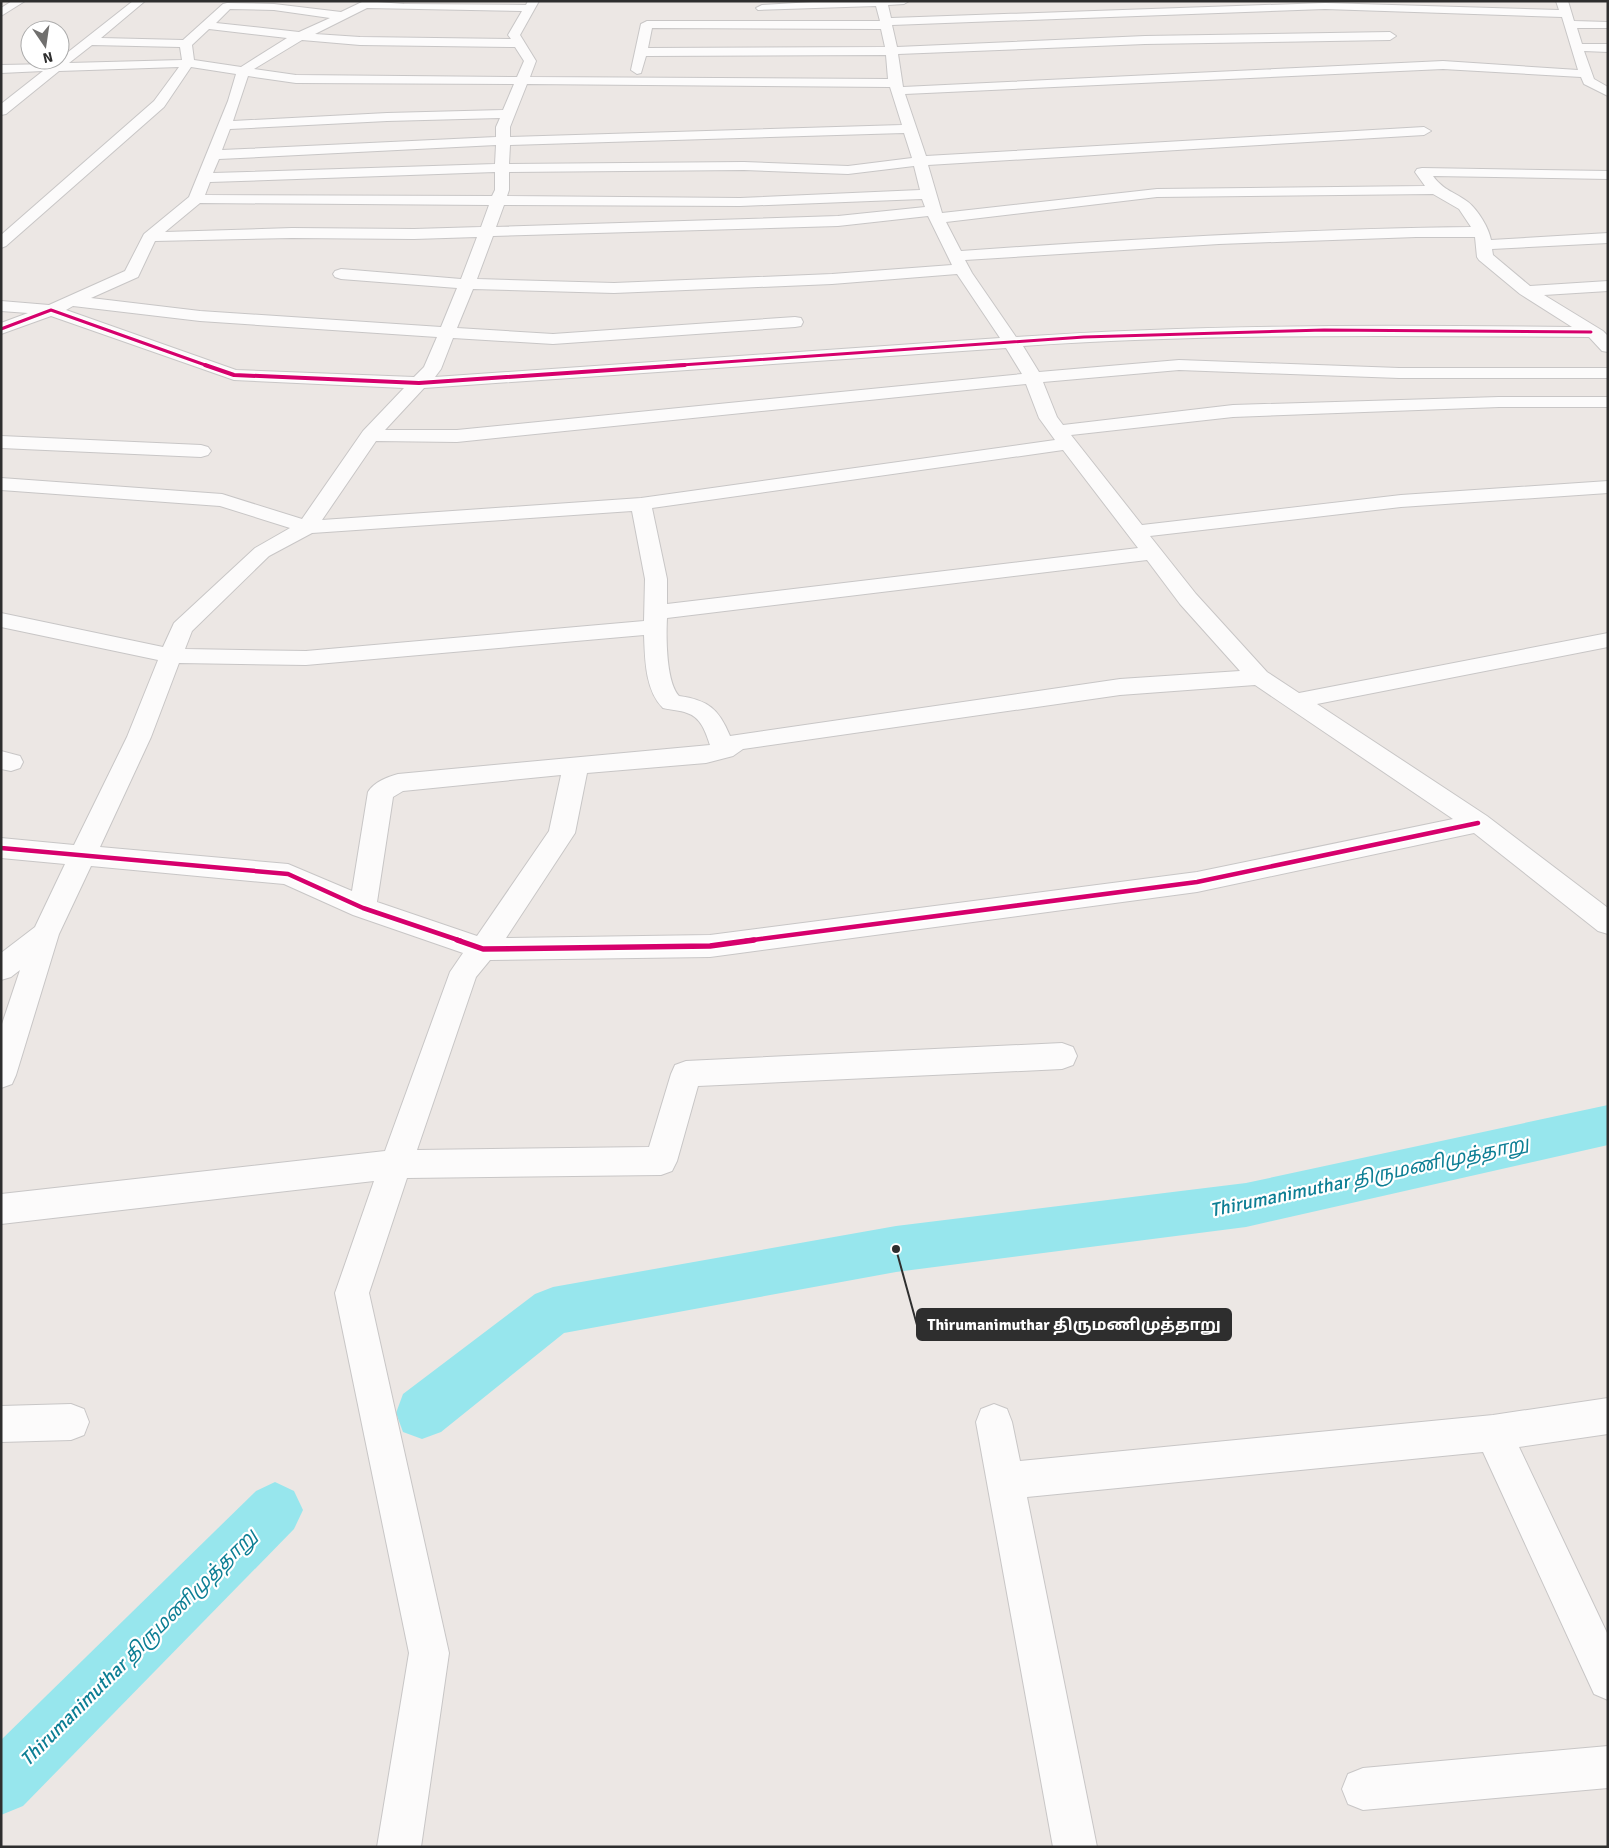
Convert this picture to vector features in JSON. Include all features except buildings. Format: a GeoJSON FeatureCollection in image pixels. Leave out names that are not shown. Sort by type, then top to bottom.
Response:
{"type":"FeatureCollection","features":[{"type":"Feature","properties":{"kind":"street"},"geometry":{"type":"LineString","coordinates":[[1,13],[20,1]]}},
{"type":"Feature","properties":{"kind":"street"},"geometry":{"type":"LineString","coordinates":[[70,57],[140,1]]}},
{"type":"Feature","properties":{"kind":"street"},"geometry":{"type":"LineString","coordinates":[[749,9],[904,1]]}},
{"type":"Feature","properties":{"kind":"street"},"geometry":{"type":"LineString","coordinates":[[1562,1],[1588,82],[1608,92]]}},
{"type":"Feature","properties":{"kind":"street"},"geometry":{"type":"LineString","coordinates":[[882,2],[897,87],[933,208],[959,262],[1027,365],[1048,418],[1188,600],[1259,676],[1478,823],[1608,923]]}},
{"type":"Feature","properties":{"kind":"street"},"geometry":{"type":"LineString","coordinates":[[1,329],[51,310],[132,274],[150,237],[196,199],[243,70],[300,36],[370,3],[404,7],[522,38],[635,80],[897,87],[1443,65],[1586,74]]}},
{"type":"Feature","properties":{"kind":"street"},"geometry":{"type":"LineString","coordinates":[[90,42],[186,44],[227,6],[274,7],[360,22]]}},
{"type":"Feature","properties":{"kind":"street"},"geometry":{"type":"LineString","coordinates":[[635,80],[647,24],[886,24],[1325,6],[1569,19],[1608,25]]}},
{"type":"Feature","properties":{"kind":"street"},"geometry":{"type":"LineString","coordinates":[[641,52],[892,51],[1145,40],[1394,38],[1354,8]]}},
{"type":"Feature","properties":{"kind":"street"},"geometry":{"type":"LineString","coordinates":[[207,25],[300,36],[401,42],[522,38]]}},
{"type":"Feature","properties":{"kind":"street"},"geometry":{"type":"LineString","coordinates":[[392,53],[411,29]]}},
{"type":"Feature","properties":{"kind":"street"},"geometry":{"type":"LineString","coordinates":[[70,67],[188,63],[296,79],[377,78],[522,38]]}},
{"type":"Feature","properties":{"kind":"street"},"geometry":{"type":"LineString","coordinates":[[1,1075],[45,934],[139,737],[182,628],[262,552],[307,527],[370,435],[432,369],[467,284],[502,190],[503,127],[508,114],[522,38]]}},
{"type":"Feature","properties":{"kind":"street"},"geometry":{"type":"LineString","coordinates":[[1,243],[160,104],[188,63],[186,44]]}},
{"type":"Feature","properties":{"kind":"street"},"geometry":{"type":"LineString","coordinates":[[1577,47],[1608,48]]}},
{"type":"Feature","properties":{"kind":"street"},"geometry":{"type":"LineString","coordinates":[[1420,52],[1443,65]]}},
{"type":"Feature","properties":{"kind":"street"},"geometry":{"type":"LineString","coordinates":[[377,78],[384,65]]}},
{"type":"Feature","properties":{"kind":"street"},"geometry":{"type":"LineString","coordinates":[[1,69],[20,69]]}},
{"type":"Feature","properties":{"kind":"street"},"geometry":{"type":"LineString","coordinates":[[1,112],[54,70]]}},
{"type":"Feature","properties":{"kind":"street"},"geometry":{"type":"LineString","coordinates":[[224,125],[387,117],[508,114]]}},
{"type":"Feature","properties":{"kind":"street"},"geometry":{"type":"LineString","coordinates":[[213,155],[503,141],[910,129]]}},
{"type":"Feature","properties":{"kind":"street"},"geometry":{"type":"LineString","coordinates":[[205,178],[502,168],[744,166],[848,170],[920,161],[1424,131]]}},
{"type":"Feature","properties":{"kind":"street"},"geometry":{"type":"LineString","coordinates":[[1608,174],[1422,172],[1436,190],[1464,206],[1483,238],[1485,257],[1526,291],[1591,332],[1608,347]]}},
{"type":"Feature","properties":{"kind":"street"},"geometry":{"type":"LineString","coordinates":[[150,237],[292,233],[414,234],[838,221],[933,208],[1157,193],[1436,190]]}},
{"type":"Feature","properties":{"kind":"street"},"geometry":{"type":"LineString","coordinates":[[196,199],[740,202],[933,208]]}},
{"type":"Feature","properties":{"kind":"street"},"geometry":{"type":"LineString","coordinates":[[341,274],[467,284],[614,288],[832,279],[959,262],[1132,243],[1408,232],[1483,238],[1608,238]]}},
{"type":"Feature","properties":{"kind":"street"},"geometry":{"type":"LineString","coordinates":[[1526,291],[1608,286]]}},
{"type":"Feature","properties":{"kind":"street"},"geometry":{"type":"LineString","coordinates":[[69,301],[200,316],[553,339],[795,322]]}},
{"type":"Feature","properties":{"kind":"street"},"geometry":{"type":"LineString","coordinates":[[1,306],[51,310],[234,375],[419,382],[1011,341],[1324,330],[1591,332]]}},
{"type":"Feature","properties":{"kind":"street"},"geometry":{"type":"LineString","coordinates":[[370,435],[457,436],[1179,365],[1399,373],[1608,373]]}},
{"type":"Feature","properties":{"kind":"street"},"geometry":{"type":"LineString","coordinates":[[1,484],[222,500],[307,527],[641,504],[1233,411],[1499,402],[1608,402]]}},
{"type":"Feature","properties":{"kind":"street"},"geometry":{"type":"LineString","coordinates":[[1,442],[201,451]]}},
{"type":"Feature","properties":{"kind":"street"},"geometry":{"type":"LineString","coordinates":[[1136,532],[1401,501],[1588,486],[1608,487]]}},
{"type":"Feature","properties":{"kind":"street"},"geometry":{"type":"LineString","coordinates":[[641,504],[656,579],[655,620],[663,694],[671,702],[691,705],[705,711],[713,723],[724,750]]}},
{"type":"Feature","properties":{"kind":"street"},"geometry":{"type":"LineString","coordinates":[[1,620],[171,656],[306,658],[655,620],[1152,553]]}},
{"type":"Feature","properties":{"kind":"street"},"geometry":{"type":"LineString","coordinates":[[1296,701],[1374,684],[1543,654],[1608,640]]}},
{"type":"Feature","properties":{"kind":"street"},"geometry":{"type":"LineString","coordinates":[[363,908],[381,792],[398,783],[576,765],[706,755],[724,750],[737,742],[1120,687],[1259,676]]}},
{"type":"Feature","properties":{"kind":"street"},"geometry":{"type":"LineString","coordinates":[[399,1847],[429,1653],[352,1293],[464,972],[483,949],[562,833],[576,765]]}},
{"type":"Feature","properties":{"kind":"street"},"geometry":{"type":"LineString","coordinates":[[1,848],[288,874],[363,908],[483,949],[710,946],[1197,882],[1478,823]]}},
{"type":"Feature","properties":{"kind":"street"},"geometry":{"type":"LineString","coordinates":[[1,969],[45,934]]}},
{"type":"Feature","properties":{"kind":"street"},"geometry":{"type":"LineString","coordinates":[[1,1209],[396,1164],[661,1161],[686,1074],[1062,1056]]}},
{"type":"Feature","properties":{"kind":"street"},"geometry":{"type":"LineString","coordinates":[[1005,1481],[1493,1432],[1608,1416]]}},
{"type":"Feature","properties":{"kind":"street"},"geometry":{"type":"LineString","coordinates":[[1,1424],[71,1422]]}},
{"type":"Feature","properties":{"kind":"street"},"geometry":{"type":"LineString","coordinates":[[994,1422],[1075,1847]]}},
{"type":"Feature","properties":{"kind":"street"},"geometry":{"type":"LineString","coordinates":[[1493,1432],[1608,1680]]}},
{"type":"Feature","properties":{"kind":"street"},"geometry":{"type":"LineString","coordinates":[[1364,1789],[1608,1767]]}},
{"type":"Feature","properties":{"kind":"waterway","name":"Thirumanimuthar திருமணிமுத்தாறு"},"geometry":{"type":"LineString","coordinates":[[422,1413],[553,1311],[896,1249],[1246,1205],[1608,1125]]}},
{"type":"Feature","properties":{"kind":"waterway","name":"Thirumanimuthar திருமணிமுத்தாறு"},"geometry":{"type":"LineString","coordinates":[[1,1784],[275,1510]]}},
{"type":"Feature","properties":{"kind":"cycle path"},"geometry":{"type":"LineString","coordinates":[[1,329],[51,310],[234,375],[419,383],[1084,337],[1324,330],[1591,332]]}},
{"type":"Feature","properties":{"kind":"cycle path"},"geometry":{"type":"LineString","coordinates":[[1,848],[288,874],[363,908],[483,949],[710,946],[1197,882],[1478,823]]}},
{"type":"Feature","properties":{"kind":"place","name":"Thirumanimuthar திருமணிமுத்தாறு"},"geometry":{"type":"Point","coordinates":[896,1249]}}]}
